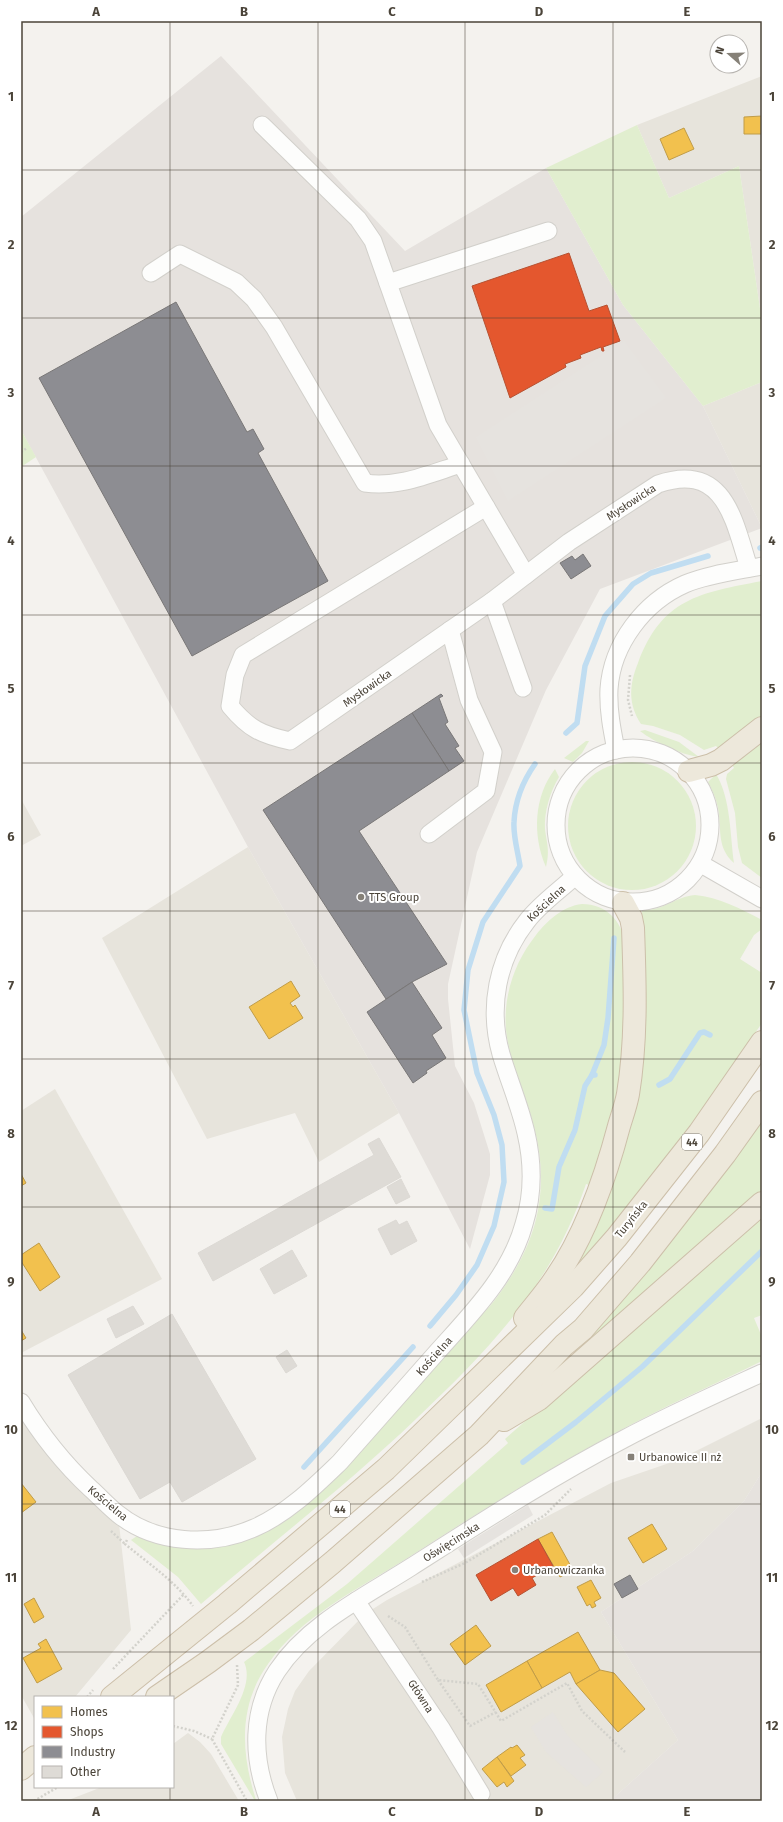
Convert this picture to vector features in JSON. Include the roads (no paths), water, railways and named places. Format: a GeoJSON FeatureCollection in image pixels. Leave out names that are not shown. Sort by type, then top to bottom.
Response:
{"type":"FeatureCollection","features":[{"type":"Feature","properties":{"kind":"highway"},"geometry":{"type":"LineString","coordinates":[[689,771],[711,765],[721,760],[762,728]]}},
{"type":"Feature","properties":{"kind":"highway"},"geometry":{"type":"LineString","coordinates":[[479,1379],[555,1279],[578,1238],[598,1196],[614,1147],[628,1095],[633,1042],[635,990],[633,928],[631,918],[622,903]]}},
{"type":"Feature","properties":{"kind":"highway","name":"Turyńska"},"geometry":{"type":"LineString","coordinates":[[479,1379],[573,1287],[617,1237],[699,1133],[762,1042]]}},
{"type":"Feature","properties":{"kind":"highway"},"geometry":{"type":"LineString","coordinates":[[158,1696],[251,1630],[333,1562],[479,1435],[564,1345],[583,1329],[640,1263],[725,1154],[762,1102]]}},
{"type":"Feature","properties":{"kind":"highway"},"geometry":{"type":"LineString","coordinates":[[479,1435],[539,1399],[762,1203]]}},
{"type":"Feature","properties":{"kind":"highway","name":"44"},"geometry":{"type":"LineString","coordinates":[[104,1691],[227,1604],[380,1474],[479,1379]]}},
{"type":"Feature","properties":{"kind":"highway"},"geometry":{"type":"LineString","coordinates":[[21,1769],[34,1758]]}},
{"type":"Feature","properties":{"kind":"highway"},"geometry":{"type":"LineString","coordinates":[[21,1777],[34,1770]]}},
{"type":"Feature","properties":{"kind":"street"},"geometry":{"type":"LineString","coordinates":[[262,125],[358,219],[373,241],[438,425],[526,575]]}},
{"type":"Feature","properties":{"kind":"street"},"geometry":{"type":"LineString","coordinates":[[388,283],[548,231]]}},
{"type":"Feature","properties":{"kind":"street"},"geometry":{"type":"LineString","coordinates":[[151,272],[180,254],[236,282],[254,299],[274,327],[365,483],[381,486],[403,483],[461,464]]}},
{"type":"Feature","properties":{"kind":"street","name":"Mysłowicka"},"geometry":{"type":"LineString","coordinates":[[486,507],[243,655],[235,675],[230,706],[243,722],[268,736],[290,741],[492,601],[569,542],[658,484],[682,478],[694,480],[717,492],[725,502],[732,512],[755,567],[698,579],[671,590],[646,609],[629,630],[615,661],[609,689],[610,723],[616,750]]}},
{"type":"Feature","properties":{"kind":"street"},"geometry":{"type":"LineString","coordinates":[[492,601],[523,688]]}},
{"type":"Feature","properties":{"kind":"street"},"geometry":{"type":"LineString","coordinates":[[429,834],[486,791],[493,752],[469,700],[450,630]]}},
{"type":"Feature","properties":{"kind":"street"},"geometry":{"type":"LineString","coordinates":[[636,748],[655,751],[673,758],[689,771],[701,787],[709,806],[711,826],[708,846],[701,864],[690,879],[676,891],[659,899],[647,902],[622,903],[605,898],[588,889],[574,876],[564,860],[557,841],[556,821],[559,801],[568,783],[581,768],[598,756],[616,750],[636,748]]}},
{"type":"Feature","properties":{"kind":"street"},"geometry":{"type":"LineString","coordinates":[[701,864],[762,899]]}},
{"type":"Feature","properties":{"kind":"street","name":"Kościelna"},"geometry":{"type":"LineString","coordinates":[[21,1402],[38,1430],[74,1473],[118,1514],[136,1525],[172,1538],[210,1540],[227,1537],[254,1528],[290,1506],[340,1462],[462,1324],[499,1278],[513,1254],[524,1225],[530,1190],[531,1171],[526,1131],[505,1067],[497,1036],[495,1013],[497,988],[508,953],[525,923],[535,911],[574,876]]}},
{"type":"Feature","properties":{"kind":"street","name":"Oświęcimska"},"geometry":{"type":"LineString","coordinates":[[269,1801],[259,1770],[256,1742],[259,1715],[266,1693],[282,1663],[300,1643],[320,1626],[360,1608],[551,1480],[623,1439],[762,1373]]}},
{"type":"Feature","properties":{"kind":"street","name":"Główna"},"geometry":{"type":"LineString","coordinates":[[360,1608],[441,1728],[481,1794]]}},
{"type":"Feature","properties":{"kind":"waterway"},"geometry":{"type":"LineString","coordinates":[[566,733],[577,723],[585,666],[605,616],[633,584],[651,573],[708,556]]}},
{"type":"Feature","properties":{"kind":"waterway"},"geometry":{"type":"LineString","coordinates":[[430,1326],[456,1295],[477,1265],[494,1226],[504,1182],[502,1145],[494,1115],[477,1073],[464,1010],[468,970],[483,922],[520,866],[514,833],[516,806],[520,792],[535,764]]}},
{"type":"Feature","properties":{"kind":"waterway"},"geometry":{"type":"LineString","coordinates":[[592,1075],[604,1045],[608,1018],[614,938]]}},
{"type":"Feature","properties":{"kind":"waterway"},"geometry":{"type":"LineString","coordinates":[[659,1085],[670,1079],[700,1033],[704,1032],[710,1035]]}},
{"type":"Feature","properties":{"kind":"waterway"},"geometry":{"type":"LineString","coordinates":[[545,1208],[552,1209],[559,1167],[575,1130],[585,1086],[592,1075],[595,1075]]}},
{"type":"Feature","properties":{"kind":"waterway"},"geometry":{"type":"LineString","coordinates":[[523,1462],[576,1422],[642,1367],[762,1251]]}},
{"type":"Feature","properties":{"kind":"waterway"},"geometry":{"type":"LineString","coordinates":[[304,1467],[413,1347]]}},
{"type":"Feature","properties":{"kind":"place","name":"TTS Group"},"geometry":{"type":"Point","coordinates":[361,897]}},
{"type":"Feature","properties":{"kind":"place","name":"Urbanowice II nż"},"geometry":{"type":"Point","coordinates":[631,1457]}},
{"type":"Feature","properties":{"kind":"place","name":"Urbanowiczanka"},"geometry":{"type":"Point","coordinates":[515,1570]}}]}
